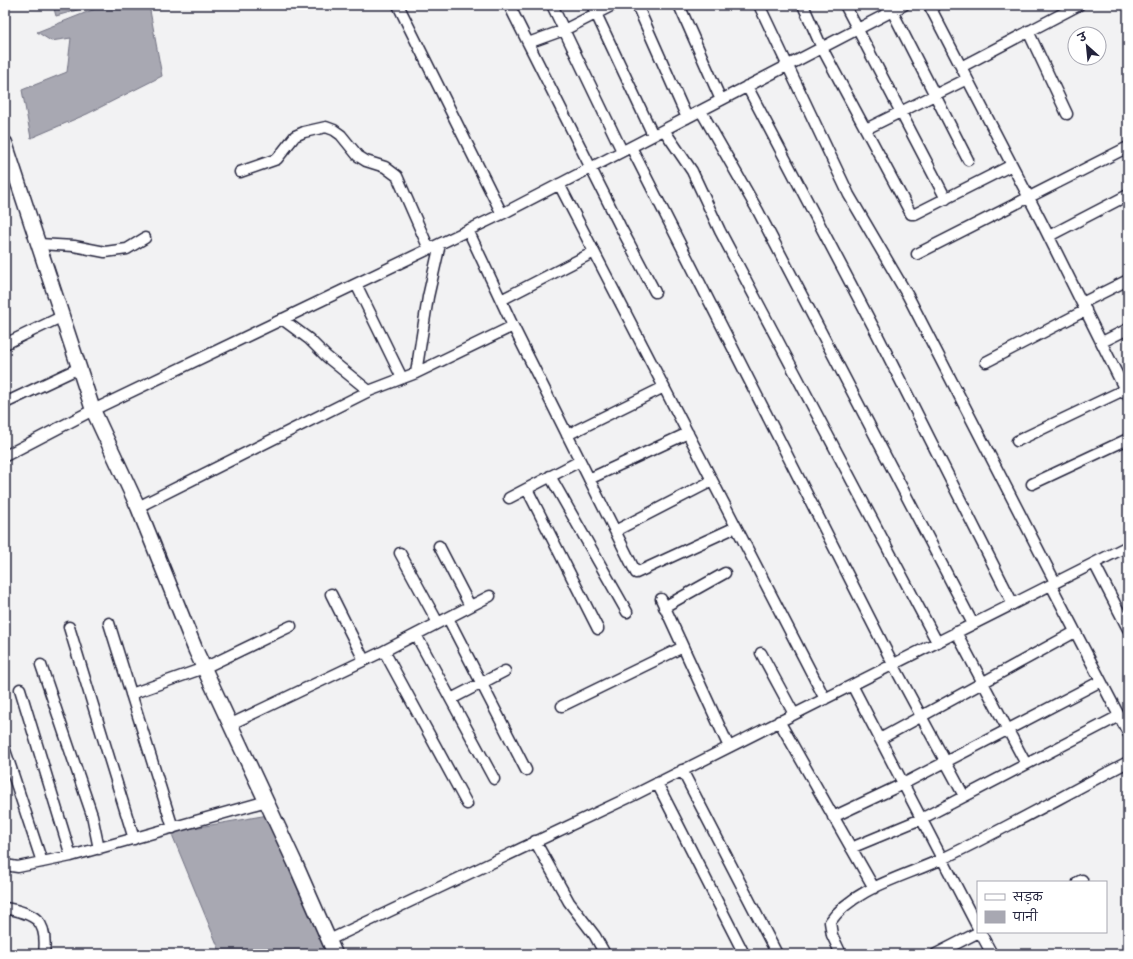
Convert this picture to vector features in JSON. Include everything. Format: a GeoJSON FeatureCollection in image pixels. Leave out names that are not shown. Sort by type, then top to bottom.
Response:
{"type":"FeatureCollection","features":[{"type":"Feature","properties":{"kind":"street"},"geometry":{"type":"LineString","coordinates":[[398,5],[502,214]]}},
{"type":"Feature","properties":{"kind":"street"},"geometry":{"type":"LineString","coordinates":[[509,5],[592,167],[620,226],[655,292]]}},
{"type":"Feature","properties":{"kind":"street"},"geometry":{"type":"LineString","coordinates":[[552,5],[893,664],[964,796]]}},
{"type":"Feature","properties":{"kind":"street"},"geometry":{"type":"LineString","coordinates":[[528,43],[564,30],[594,10],[613,5]]}},
{"type":"Feature","properties":{"kind":"street"},"geometry":{"type":"LineString","coordinates":[[637,5],[687,118]]}},
{"type":"Feature","properties":{"kind":"street"},"geometry":{"type":"LineString","coordinates":[[679,5],[721,100]]}},
{"type":"Feature","properties":{"kind":"street"},"geometry":{"type":"LineString","coordinates":[[759,5],[849,195],[908,296],[1053,584],[1075,632],[1128,733]]}},
{"type":"Feature","properties":{"kind":"street"},"geometry":{"type":"LineString","coordinates":[[803,5],[822,48],[912,214],[915,214],[946,199],[1012,164]]}},
{"type":"Feature","properties":{"kind":"street"},"geometry":{"type":"LineString","coordinates":[[845,5],[856,30],[946,199]]}},
{"type":"Feature","properties":{"kind":"street"},"geometry":{"type":"LineString","coordinates":[[5,456],[93,410],[502,214],[856,30],[891,8],[904,5]]}},
{"type":"Feature","properties":{"kind":"street"},"geometry":{"type":"LineString","coordinates":[[929,5],[1029,197],[1127,391],[1017,441]]}},
{"type":"Feature","properties":{"kind":"street"},"geometry":{"type":"LineString","coordinates":[[961,67],[1028,32],[1067,8],[1079,5]]}},
{"type":"Feature","properties":{"kind":"street"},"geometry":{"type":"LineString","coordinates":[[891,8],[968,160]]}},
{"type":"Feature","properties":{"kind":"street"},"geometry":{"type":"LineString","coordinates":[[594,10],[653,136]]}},
{"type":"Feature","properties":{"kind":"street"},"geometry":{"type":"LineString","coordinates":[[1028,32],[1068,114]]}},
{"type":"Feature","properties":{"kind":"street"},"geometry":{"type":"LineString","coordinates":[[866,129],[967,79]]}},
{"type":"Feature","properties":{"kind":"street"},"geometry":{"type":"LineString","coordinates":[[747,86],[876,332],[1013,604]]}},
{"type":"Feature","properties":{"kind":"street"},"geometry":{"type":"LineString","coordinates":[[701,111],[758,211],[974,624]]}},
{"type":"Feature","properties":{"kind":"street"},"geometry":{"type":"LineString","coordinates":[[240,172],[276,159],[295,136],[304,132],[326,128],[334,130],[341,135],[358,156],[366,161],[385,167],[397,176],[429,249]]}},
{"type":"Feature","properties":{"kind":"street"},"geometry":{"type":"LineString","coordinates":[[664,130],[692,171],[720,231],[937,642]]}},
{"type":"Feature","properties":{"kind":"street"},"geometry":{"type":"LineString","coordinates":[[5,143],[93,410],[138,507],[184,624],[267,801],[335,954]]}},
{"type":"Feature","properties":{"kind":"street"},"geometry":{"type":"LineString","coordinates":[[917,254],[1128,147]]}},
{"type":"Feature","properties":{"kind":"street"},"geometry":{"type":"LineString","coordinates":[[559,184],[824,699]]}},
{"type":"Feature","properties":{"kind":"street"},"geometry":{"type":"LineString","coordinates":[[1049,236],[1128,195]]}},
{"type":"Feature","properties":{"kind":"street"},"geometry":{"type":"LineString","coordinates":[[468,230],[513,326],[636,573],[736,528]]}},
{"type":"Feature","properties":{"kind":"street"},"geometry":{"type":"LineString","coordinates":[[39,244],[54,243],[111,252],[126,249],[145,238]]}},
{"type":"Feature","properties":{"kind":"street"},"geometry":{"type":"LineString","coordinates":[[416,373],[428,297],[440,244]]}},
{"type":"Feature","properties":{"kind":"street"},"geometry":{"type":"LineString","coordinates":[[501,300],[594,252]]}},
{"type":"Feature","properties":{"kind":"street"},"geometry":{"type":"LineString","coordinates":[[986,362],[1084,307],[1128,280]]}},
{"type":"Feature","properties":{"kind":"street"},"geometry":{"type":"LineString","coordinates":[[356,284],[402,378]]}},
{"type":"Feature","properties":{"kind":"street"},"geometry":{"type":"LineString","coordinates":[[5,344],[63,316]]}},
{"type":"Feature","properties":{"kind":"street"},"geometry":{"type":"LineString","coordinates":[[282,320],[309,339],[326,357],[369,391]]}},
{"type":"Feature","properties":{"kind":"street"},"geometry":{"type":"LineString","coordinates":[[138,507],[369,391],[416,373],[513,326]]}},
{"type":"Feature","properties":{"kind":"street"},"geometry":{"type":"LineString","coordinates":[[1102,342],[1128,329]]}},
{"type":"Feature","properties":{"kind":"street"},"geometry":{"type":"LineString","coordinates":[[5,403],[79,368]]}},
{"type":"Feature","properties":{"kind":"street"},"geometry":{"type":"LineString","coordinates":[[567,435],[664,387]]}},
{"type":"Feature","properties":{"kind":"street"},"geometry":{"type":"LineString","coordinates":[[589,479],[688,433]]}},
{"type":"Feature","properties":{"kind":"street"},"geometry":{"type":"LineString","coordinates":[[1032,484],[1128,439]]}},
{"type":"Feature","properties":{"kind":"street"},"geometry":{"type":"LineString","coordinates":[[509,498],[580,461]]}},
{"type":"Feature","properties":{"kind":"street"},"geometry":{"type":"LineString","coordinates":[[550,476],[627,612]]}},
{"type":"Feature","properties":{"kind":"street"},"geometry":{"type":"LineString","coordinates":[[615,531],[712,481]]}},
{"type":"Feature","properties":{"kind":"street"},"geometry":{"type":"LineString","coordinates":[[527,489],[598,629]]}},
{"type":"Feature","properties":{"kind":"street"},"geometry":{"type":"LineString","coordinates":[[439,546],[470,606]]}},
{"type":"Feature","properties":{"kind":"street"},"geometry":{"type":"LineString","coordinates":[[329,940],[657,783],[1128,546]]}},
{"type":"Feature","properties":{"kind":"street"},"geometry":{"type":"LineString","coordinates":[[400,553],[438,623]]}},
{"type":"Feature","properties":{"kind":"street"},"geometry":{"type":"LineString","coordinates":[[1094,563],[1128,630]]}},
{"type":"Feature","properties":{"kind":"street"},"geometry":{"type":"LineString","coordinates":[[725,573],[662,603],[729,746]]}},
{"type":"Feature","properties":{"kind":"street"},"geometry":{"type":"LineString","coordinates":[[331,594],[364,660]]}},
{"type":"Feature","properties":{"kind":"street"},"geometry":{"type":"LineString","coordinates":[[231,724],[384,651],[490,596]]}},
{"type":"Feature","properties":{"kind":"street"},"geometry":{"type":"LineString","coordinates":[[448,618],[526,770]]}},
{"type":"Feature","properties":{"kind":"street"},"geometry":{"type":"LineString","coordinates":[[109,623],[173,828]]}},
{"type":"Feature","properties":{"kind":"street"},"geometry":{"type":"LineString","coordinates":[[131,694],[204,668],[291,626]]}},
{"type":"Feature","properties":{"kind":"street"},"geometry":{"type":"LineString","coordinates":[[69,627],[134,839]]}},
{"type":"Feature","properties":{"kind":"street"},"geometry":{"type":"LineString","coordinates":[[956,632],[1026,764]]}},
{"type":"Feature","properties":{"kind":"street"},"geometry":{"type":"LineString","coordinates":[[880,739],[983,684],[1075,632]]}},
{"type":"Feature","properties":{"kind":"street"},"geometry":{"type":"LineString","coordinates":[[416,635],[494,779]]}},
{"type":"Feature","properties":{"kind":"street"},"geometry":{"type":"LineString","coordinates":[[562,706],[683,647]]}},
{"type":"Feature","properties":{"kind":"street"},"geometry":{"type":"LineString","coordinates":[[384,651],[467,804]]}},
{"type":"Feature","properties":{"kind":"street"},"geometry":{"type":"LineString","coordinates":[[761,653],[794,714]]}},
{"type":"Feature","properties":{"kind":"street"},"geometry":{"type":"LineString","coordinates":[[41,666],[88,802],[98,849]]}},
{"type":"Feature","properties":{"kind":"street"},"geometry":{"type":"LineString","coordinates":[[451,699],[506,671]]}},
{"type":"Feature","properties":{"kind":"street"},"geometry":{"type":"LineString","coordinates":[[833,817],[903,784],[1101,681]]}},
{"type":"Feature","properties":{"kind":"street"},"geometry":{"type":"LineString","coordinates":[[852,685],[977,926]]}},
{"type":"Feature","properties":{"kind":"street"},"geometry":{"type":"LineString","coordinates":[[20,689],[71,856]]}},
{"type":"Feature","properties":{"kind":"street"},"geometry":{"type":"LineString","coordinates":[[851,848],[921,819],[1119,716]]}},
{"type":"Feature","properties":{"kind":"street"},"geometry":{"type":"LineString","coordinates":[[779,721],[874,888]]}},
{"type":"Feature","properties":{"kind":"street"},"geometry":{"type":"LineString","coordinates":[[5,750],[42,862]]}},
{"type":"Feature","properties":{"kind":"street"},"geometry":{"type":"LineString","coordinates":[[841,954],[832,935],[830,922],[837,910],[874,888],[942,859],[1128,762]]}},
{"type":"Feature","properties":{"kind":"street"},"geometry":{"type":"LineString","coordinates":[[682,770],[777,954]]}},
{"type":"Feature","properties":{"kind":"street"},"geometry":{"type":"LineString","coordinates":[[657,783],[744,952]]}},
{"type":"Feature","properties":{"kind":"street"},"geometry":{"type":"LineString","coordinates":[[5,865],[18,867],[71,856],[267,801]]}},
{"type":"Feature","properties":{"kind":"street"},"geometry":{"type":"LineString","coordinates":[[535,841],[568,902],[595,936],[605,954]]}},
{"type":"Feature","properties":{"kind":"street"},"geometry":{"type":"LineString","coordinates":[[5,908],[27,912],[40,922],[46,941],[44,954]]}},
{"type":"Feature","properties":{"kind":"street"},"geometry":{"type":"LineString","coordinates":[[936,954],[978,933]]}},
{"type":"Feature","properties":{"kind":"street"},"geometry":{"type":"LineString","coordinates":[[981,933],[992,954]]}},
{"type":"Feature","properties":{"kind":"water"},"geometry":{"type":"Polygon","coordinates":[[[53,5],[95,5],[56,16],[53,5]]]}},
{"type":"Feature","properties":{"kind":"water"},"geometry":{"type":"Polygon","coordinates":[[[105,5],[149,5],[162,76],[87,114],[31,138],[22,90],[67,72],[71,38],[51,41],[37,32],[105,5]]]}},
{"type":"Feature","properties":{"kind":"water"},"geometry":{"type":"Polygon","coordinates":[[[268,815],[327,954],[221,954],[171,832],[268,815]]]}}]}
